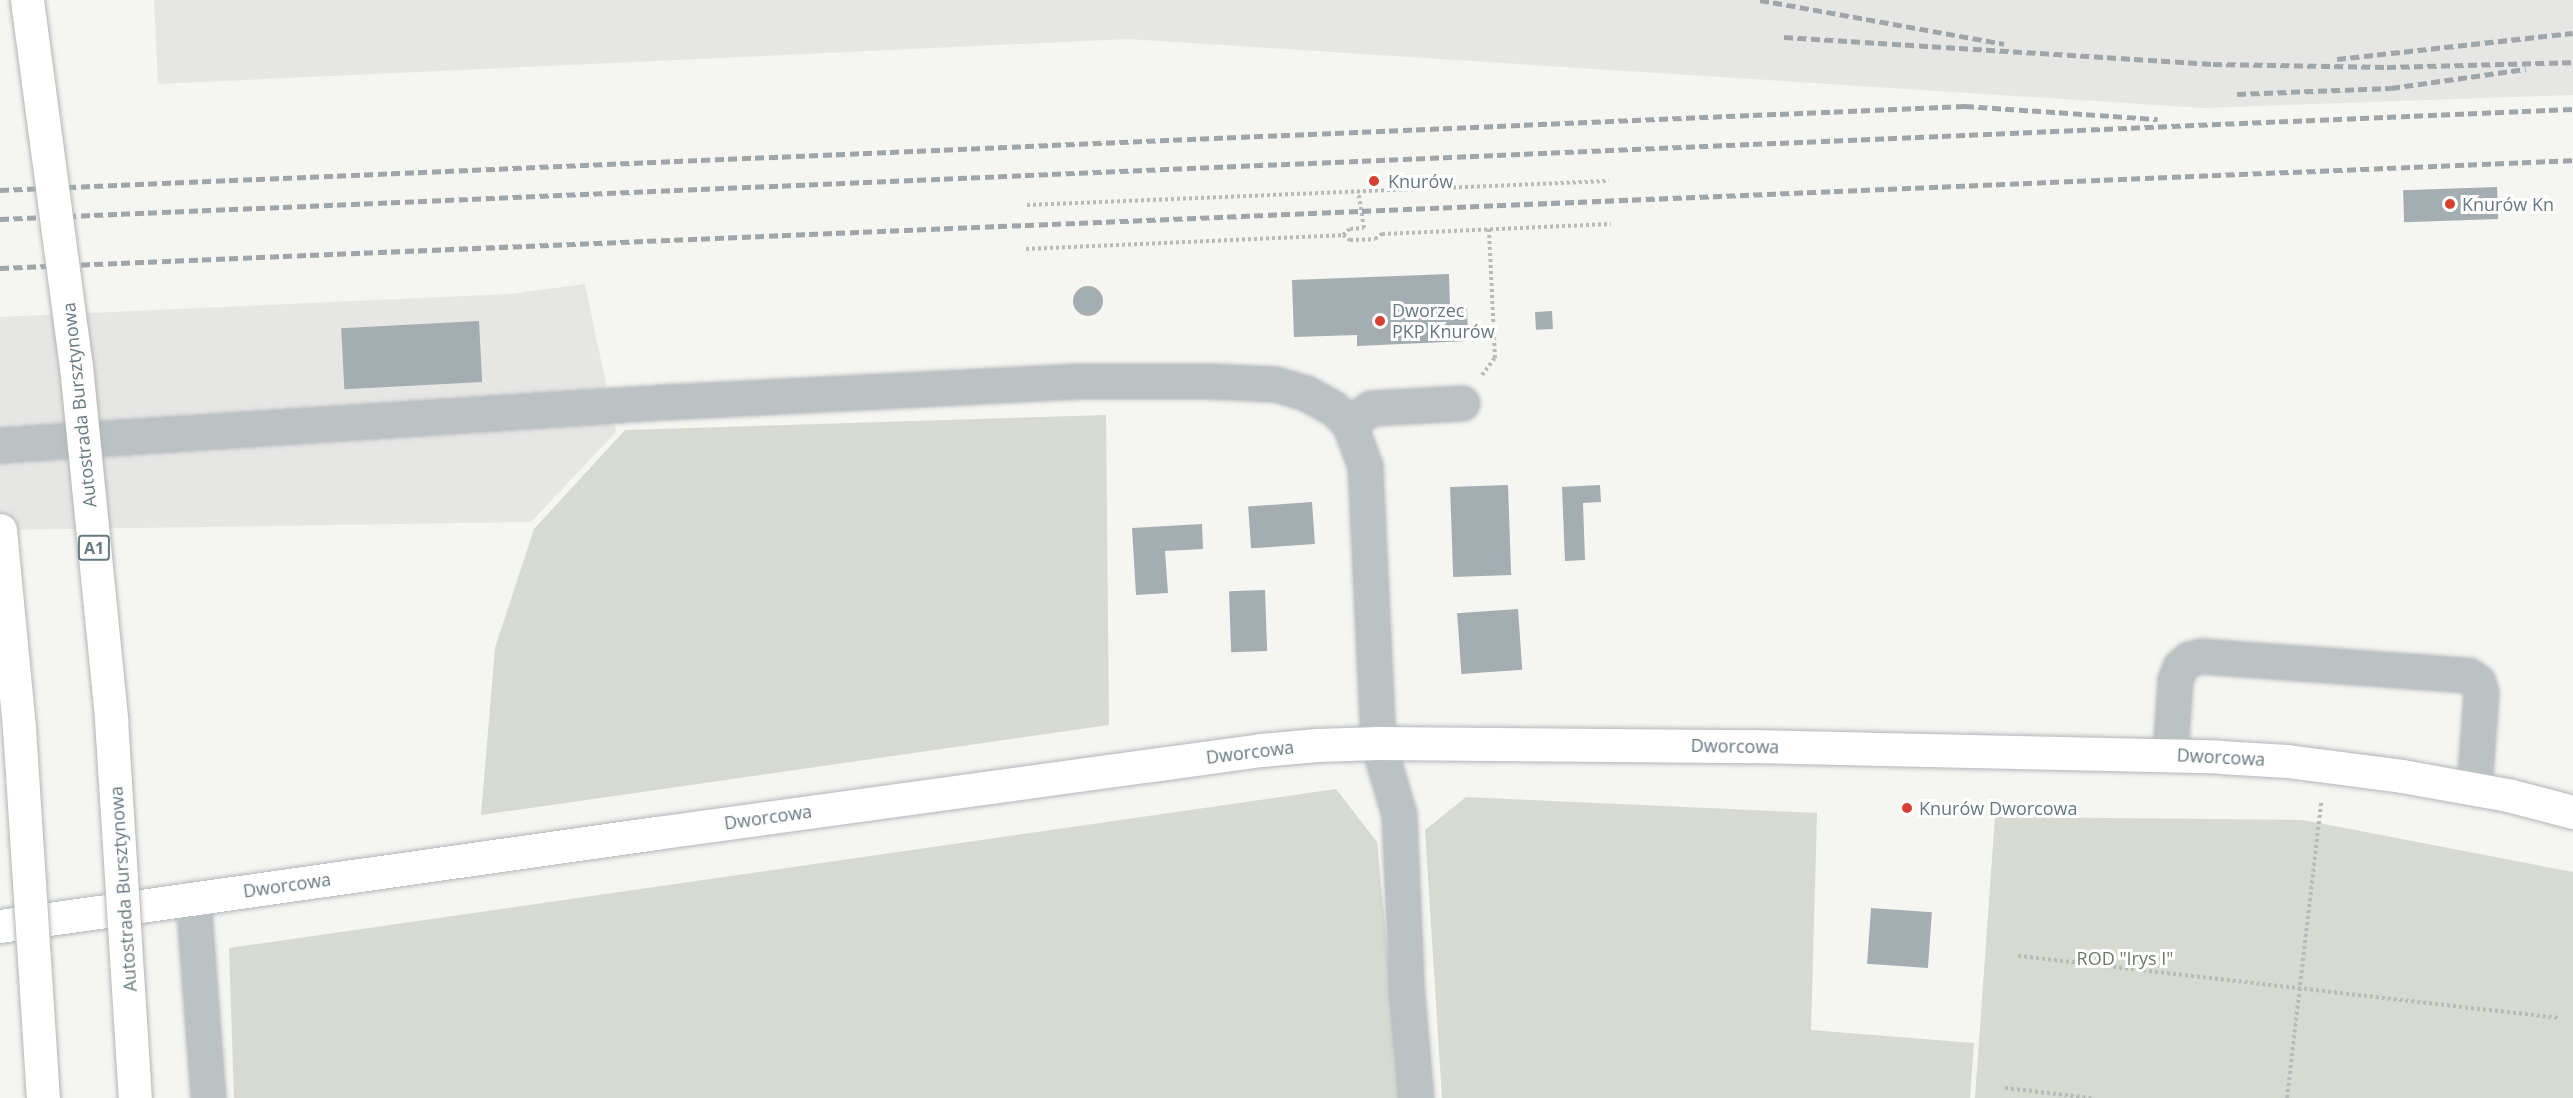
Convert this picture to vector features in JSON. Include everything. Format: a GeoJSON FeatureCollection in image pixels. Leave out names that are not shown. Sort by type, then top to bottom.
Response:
{"type":"FeatureCollection","features":[{"type":"Feature","properties":{"kind":"main road","name":"Autostrada Bursztynowa"},"geometry":{"type":"LineString","coordinates":[[27,0],[76,366],[111,719],[135,1098]]}},
{"type":"Feature","properties":{"kind":"main road"},"geometry":{"type":"LineString","coordinates":[[0,530],[19,728],[43,1098]]}},
{"type":"Feature","properties":{"kind":"main road","name":"Dworcowa"},"geometry":{"type":"LineString","coordinates":[[0,926],[1262,750],[1378,743],[1764,746],[2170,755],[2327,766],[2508,795],[2573,812]]}},
{"type":"Feature","properties":{"kind":"main road","name":"Dworcowa"},"geometry":{"type":"LineString","coordinates":[[2508,795],[2573,798]]}},
{"type":"Feature","properties":{"kind":"lane"},"geometry":{"type":"LineString","coordinates":[[0,445],[664,402],[1074,381],[1209,381],[1275,384],[1306,393],[1333,408],[1349,423],[1365,466],[1378,743],[1399,815],[1406,984],[1416,1098]]}},
{"type":"Feature","properties":{"kind":"lane"},"geometry":{"type":"LineString","coordinates":[[1349,423],[1371,408],[1462,403]]}},
{"type":"Feature","properties":{"kind":"lane"},"geometry":{"type":"LineString","coordinates":[[2170,755],[2175,680],[2180,667],[2189,659],[2201,656],[2468,675],[2478,682],[2481,693],[2474,789]]}},
{"type":"Feature","properties":{"kind":"lane"},"geometry":{"type":"LineString","coordinates":[[193,898],[208,1098]]}},
{"type":"Feature","properties":{"kind":"path"},"geometry":{"type":"LineString","coordinates":[[1027,205],[1609,181]]}},
{"type":"Feature","properties":{"kind":"path"},"geometry":{"type":"LineString","coordinates":[[1343,235],[1350,229],[1364,228],[1358,191]]}},
{"type":"Feature","properties":{"kind":"path"},"geometry":{"type":"LineString","coordinates":[[1026,249],[1343,235],[1350,240],[1375,239],[1382,234],[1611,224]]}},
{"type":"Feature","properties":{"kind":"path"},"geometry":{"type":"LineString","coordinates":[[1462,403],[1495,358],[1490,229]]}},
{"type":"Feature","properties":{"kind":"path"},"geometry":{"type":"LineString","coordinates":[[2287,1098],[2327,766]]}},
{"type":"Feature","properties":{"kind":"path"},"geometry":{"type":"LineString","coordinates":[[2018,956],[2559,1018]]}},
{"type":"Feature","properties":{"kind":"path"},"geometry":{"type":"LineString","coordinates":[[2005,1088],[2091,1098]]}},
{"type":"Feature","properties":{"kind":"shaded area"},"geometry":{"type":"Polygon","coordinates":[[[154,0],[2573,0],[2573,95],[2203,108],[1128,39],[158,84],[154,0]]]}},
{"type":"Feature","properties":{"kind":"shaded area"},"geometry":{"type":"Polygon","coordinates":[[[585,284],[616,432],[531,522],[0,530],[0,317],[509,294],[585,284]]]}},
{"type":"Feature","properties":{"kind":"green space"},"geometry":{"type":"Polygon","coordinates":[[[1106,415],[1109,725],[481,815],[495,648],[534,529],[625,430],[1106,415]]]}},
{"type":"Feature","properties":{"kind":"green space"},"geometry":{"type":"Polygon","coordinates":[[[1336,789],[1377,842],[1402,1098],[234,1098],[229,948],[1336,789]]]}},
{"type":"Feature","properties":{"kind":"green space"},"geometry":{"type":"Polygon","coordinates":[[[1466,797],[1817,813],[1811,1030],[1974,1043],[1970,1098],[1442,1098],[1425,830],[1466,797]]]}},
{"type":"Feature","properties":{"kind":"green space","name":"ROD \"Irys I\""},"geometry":{"type":"Polygon","coordinates":[[[1995,817],[2303,820],[2573,872],[2573,1098],[1975,1098],[1995,817]]]}},
{"type":"Feature","properties":{"kind":"building","name":"Knurów Kn"},"geometry":{"type":"Polygon","coordinates":[[[2497,187],[2498,219],[2404,222],[2403,190],[2497,187]]]}},
{"type":"Feature","properties":{"kind":"building","name":"Dworzec PKP Knurów"},"geometry":{"type":"Polygon","coordinates":[[[1449,274],[1450,306],[1467,306],[1468,341],[1357,346],[1357,335],[1294,337],[1292,280],[1449,274]]]}},
{"type":"Feature","properties":{"kind":"building"},"geometry":{"type":"Polygon","coordinates":[[[1088,286],[1098,291],[1103,301],[1098,311],[1088,316],[1078,311],[1073,301],[1078,291],[1088,286]]]}},
{"type":"Feature","properties":{"kind":"building"},"geometry":{"type":"Polygon","coordinates":[[[1552,311],[1553,329],[1536,330],[1535,312],[1552,311]]]}},
{"type":"Feature","properties":{"kind":"building"},"geometry":{"type":"Polygon","coordinates":[[[479,321],[482,382],[344,389],[341,328],[479,321]]]}},
{"type":"Feature","properties":{"kind":"building"},"geometry":{"type":"Polygon","coordinates":[[[1508,485],[1511,575],[1453,577],[1450,487],[1508,485]]]}},
{"type":"Feature","properties":{"kind":"building"},"geometry":{"type":"Polygon","coordinates":[[[1600,485],[1601,502],[1583,503],[1585,560],[1565,561],[1562,487],[1600,485]]]}},
{"type":"Feature","properties":{"kind":"building"},"geometry":{"type":"Polygon","coordinates":[[[1312,502],[1315,544],[1251,548],[1248,506],[1312,502]]]}},
{"type":"Feature","properties":{"kind":"building"},"geometry":{"type":"Polygon","coordinates":[[[1202,524],[1203,549],[1165,551],[1168,593],[1136,595],[1132,528],[1202,524]]]}},
{"type":"Feature","properties":{"kind":"building"},"geometry":{"type":"Polygon","coordinates":[[[1265,590],[1267,651],[1231,652],[1229,591],[1265,590]]]}},
{"type":"Feature","properties":{"kind":"building"},"geometry":{"type":"Polygon","coordinates":[[[1518,609],[1522,670],[1461,674],[1457,613],[1518,609]]]}},
{"type":"Feature","properties":{"kind":"building"},"geometry":{"type":"Polygon","coordinates":[[[1871,908],[1932,912],[1928,968],[1867,964],[1871,908]]]}},
{"type":"Feature","properties":{"kind":"railway"},"geometry":{"type":"LineString","coordinates":[[1760,0],[2004,44]]}},
{"type":"Feature","properties":{"kind":"railway"},"geometry":{"type":"LineString","coordinates":[[2337,59],[2573,33]]}},
{"type":"Feature","properties":{"kind":"railway"},"geometry":{"type":"LineString","coordinates":[[1784,37],[2213,64],[2387,67],[2573,62]]}},
{"type":"Feature","properties":{"kind":"railway"},"geometry":{"type":"LineString","coordinates":[[2237,94],[2391,88],[2526,69]]}},
{"type":"Feature","properties":{"kind":"railway"},"geometry":{"type":"LineString","coordinates":[[0,190],[1965,106],[2158,119]]}},
{"type":"Feature","properties":{"kind":"railway"},"geometry":{"type":"LineString","coordinates":[[0,219],[2573,109]]}},
{"type":"Feature","properties":{"kind":"railway"},"geometry":{"type":"LineString","coordinates":[[0,268],[2573,160]]}},
{"type":"Feature","properties":{"kind":"place","name":"Knurów"},"geometry":{"type":"Point","coordinates":[1374,181]}},
{"type":"Feature","properties":{"kind":"place","name":"Knurów Kn"},"geometry":{"type":"Point","coordinates":[2450,204]}},
{"type":"Feature","properties":{"kind":"place","name":"Dworzec PKP Knurów"},"geometry":{"type":"Point","coordinates":[1380,321]}},
{"type":"Feature","properties":{"kind":"place","name":"Knurów Dworcowa"},"geometry":{"type":"Point","coordinates":[1907,808]}}]}
